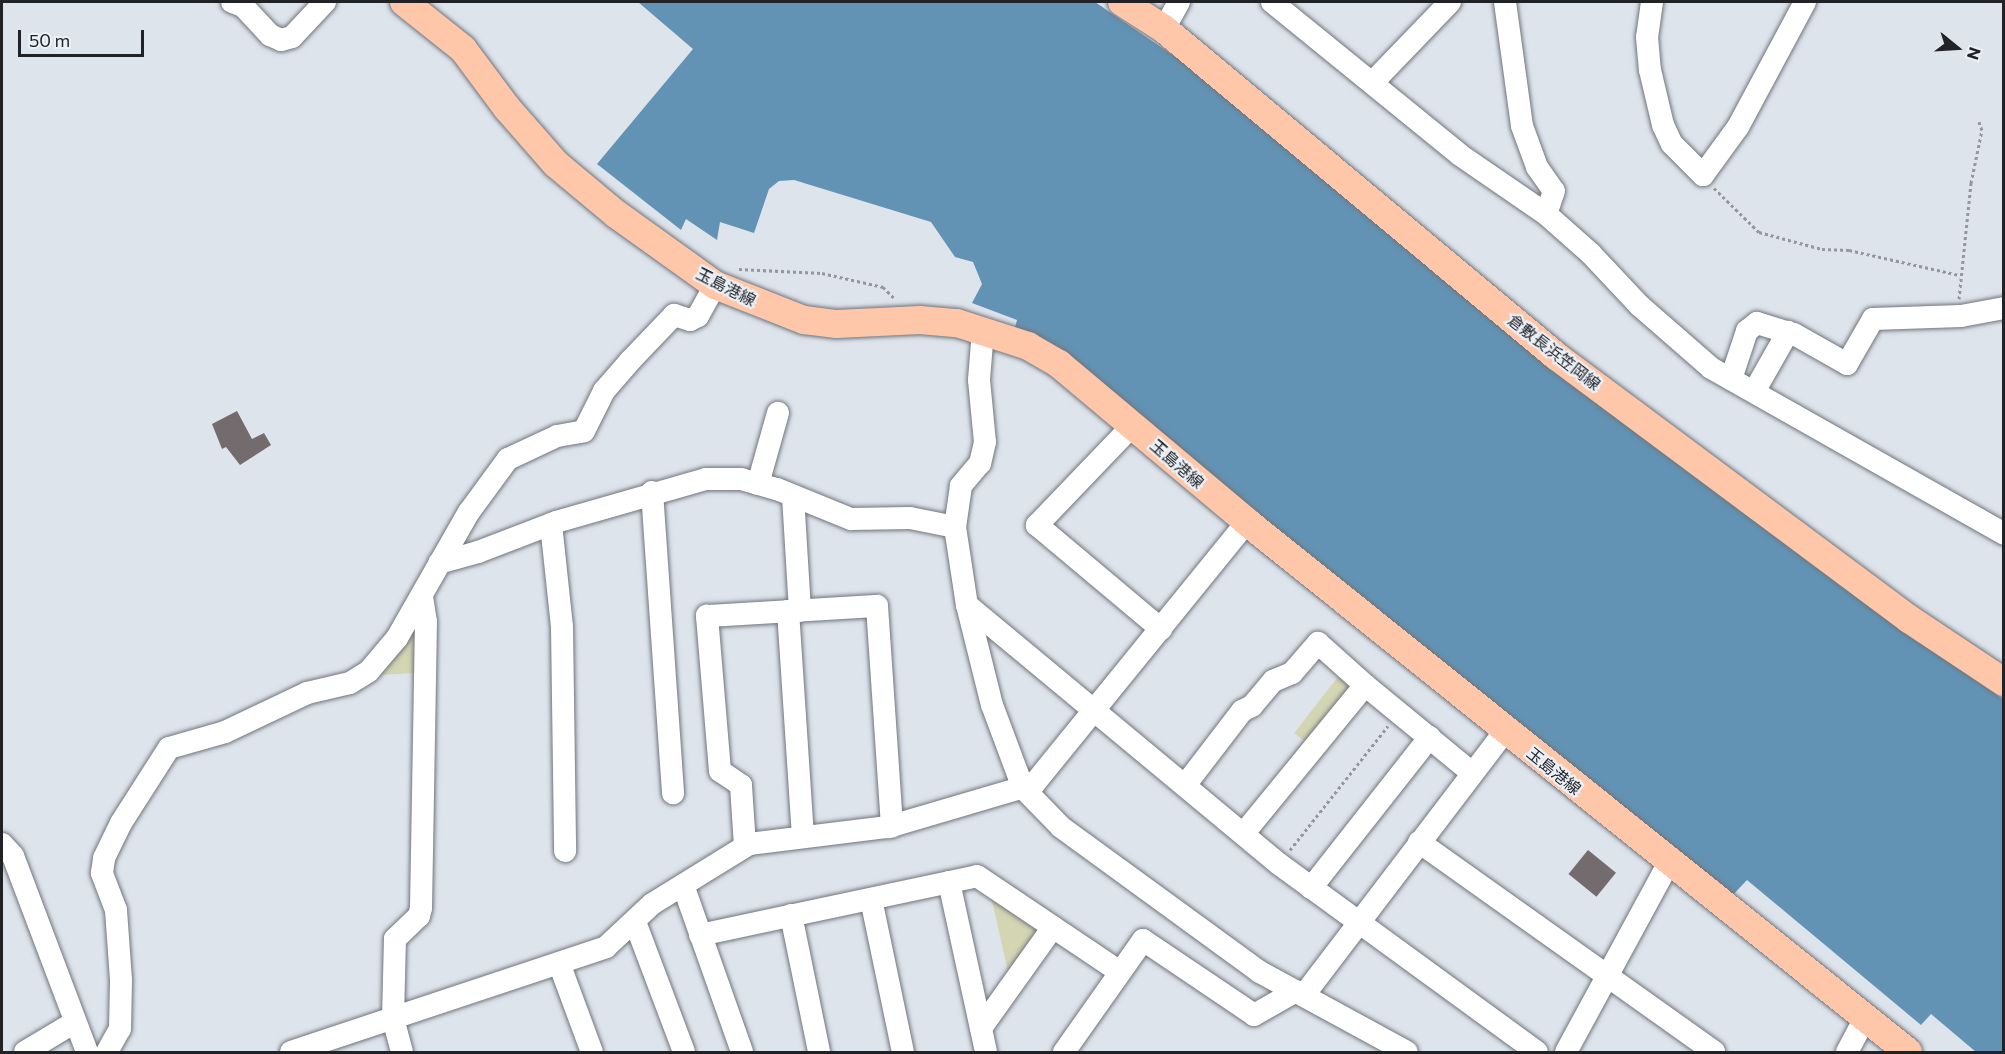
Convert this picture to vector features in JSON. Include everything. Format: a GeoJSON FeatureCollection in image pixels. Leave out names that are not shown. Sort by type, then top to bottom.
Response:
{"type":"FeatureCollection","features":[{"type":"Feature","properties":{"kind":"main road","name":"玉島港線"},"geometry":{"type":"LineString","coordinates":[[404,2],[463,49],[507,108],[556,164],[616,214],[715,285],[804,320],[837,324],[920,320],[982,330],[1028,346],[1059,364],[1247,522],[1908,1053]]}},
{"type":"Feature","properties":{"kind":"main road","name":"倉敷長浜笠岡線"},"geometry":{"type":"LineString","coordinates":[[1122,2],[1164,29],[1556,356],[1909,619],[2004,682]]}},
{"type":"Feature","properties":{"kind":"street"},"geometry":{"type":"LineString","coordinates":[[232,2],[243,6],[270,35],[281,40],[292,37],[326,2]]}},
{"type":"Feature","properties":{"kind":"street"},"geometry":{"type":"LineString","coordinates":[[1164,29],[1179,2]]}},
{"type":"Feature","properties":{"kind":"street"},"geometry":{"type":"LineString","coordinates":[[1272,2],[1460,155],[1546,214],[1640,306],[1711,368],[1755,390],[2004,534]]}},
{"type":"Feature","properties":{"kind":"street"},"geometry":{"type":"LineString","coordinates":[[1373,82],[1450,2]]}},
{"type":"Feature","properties":{"kind":"street"},"geometry":{"type":"LineString","coordinates":[[1505,2],[1522,126],[1537,167],[1554,191],[1546,214]]}},
{"type":"Feature","properties":{"kind":"street"},"geometry":{"type":"LineString","coordinates":[[1652,2],[1647,37],[1650,70],[1663,125],[1672,144],[1703,175],[1738,127],[1805,2]]}},
{"type":"Feature","properties":{"kind":"street"},"geometry":{"type":"LineString","coordinates":[[107,1053],[120,1029],[121,981],[116,910],[102,873],[104,858],[121,823],[169,748],[225,732],[307,693],[350,683],[384,654],[422,596],[469,512],[508,459],[558,436],[584,431],[604,391],[630,362],[674,315],[690,320],[698,316],[715,285]]}},
{"type":"Feature","properties":{"kind":"street"},"geometry":{"type":"LineString","coordinates":[[1731,378],[1750,327],[1766,324],[1788,332],[1847,364],[1874,319],[1959,316],[2004,308]]}},
{"type":"Feature","properties":{"kind":"street"},"geometry":{"type":"LineString","coordinates":[[982,330],[979,380],[986,442],[980,463],[961,486],[955,527],[967,605],[992,705],[1023,789],[1061,826],[1260,972],[1407,1053]]}},
{"type":"Feature","properties":{"kind":"street"},"geometry":{"type":"LineString","coordinates":[[1755,390],[1788,332]]}},
{"type":"Feature","properties":{"kind":"street"},"geometry":{"type":"LineString","coordinates":[[758,484],[778,413]]}},
{"type":"Feature","properties":{"kind":"street"},"geometry":{"type":"LineString","coordinates":[[1133,425],[1037,525],[1161,629]]}},
{"type":"Feature","properties":{"kind":"street"},"geometry":{"type":"LineString","coordinates":[[439,563],[478,552],[551,524],[652,492],[706,479],[758,484],[850,519],[910,518],[955,527]]}},
{"type":"Feature","properties":{"kind":"street"},"geometry":{"type":"LineString","coordinates":[[652,492],[673,793]]}},
{"type":"Feature","properties":{"kind":"street"},"geometry":{"type":"LineString","coordinates":[[793,496],[794,611],[802,837]]}},
{"type":"Feature","properties":{"kind":"street"},"geometry":{"type":"LineString","coordinates":[[291,1053],[606,947],[652,904],[745,846],[891,826],[1034,784],[1052,766],[1247,522]]}},
{"type":"Feature","properties":{"kind":"street"},"geometry":{"type":"LineString","coordinates":[[551,524],[562,627],[565,851]]}},
{"type":"Feature","properties":{"kind":"street"},"geometry":{"type":"LineString","coordinates":[[402,1053],[393,1019],[395,939],[419,916],[421,908],[426,622],[422,596]]}},
{"type":"Feature","properties":{"kind":"street"},"geometry":{"type":"LineString","coordinates":[[967,605],[1096,709],[1279,864],[1537,1053]]}},
{"type":"Feature","properties":{"kind":"street"},"geometry":{"type":"LineString","coordinates":[[745,846],[741,785],[720,771],[707,616],[876,606],[891,826]]}},
{"type":"Feature","properties":{"kind":"street"},"geometry":{"type":"LineString","coordinates":[[1186,784],[1242,711],[1252,706],[1273,681],[1292,673],[1318,644],[1472,772]]}},
{"type":"Feature","properties":{"kind":"street"},"geometry":{"type":"LineString","coordinates":[[1244,833],[1365,685]]}},
{"type":"Feature","properties":{"kind":"street"},"geometry":{"type":"LineString","coordinates":[[1064,1053],[1143,940],[1254,1015],[1300,993],[1505,731]]}},
{"type":"Feature","properties":{"kind":"street"},"geometry":{"type":"LineString","coordinates":[[1311,888],[1430,737]]}},
{"type":"Feature","properties":{"kind":"street"},"geometry":{"type":"LineString","coordinates":[[1419,842],[1714,1053]]}},
{"type":"Feature","properties":{"kind":"street"},"geometry":{"type":"LineString","coordinates":[[2,844],[13,856],[87,1053]]}},
{"type":"Feature","properties":{"kind":"street"},"geometry":{"type":"LineString","coordinates":[[1566,1053],[1669,862]]}},
{"type":"Feature","properties":{"kind":"street"},"geometry":{"type":"LineString","coordinates":[[700,935],[976,876],[1120,972]]}},
{"type":"Feature","properties":{"kind":"street"},"geometry":{"type":"LineString","coordinates":[[949,882],[986,1053]]}},
{"type":"Feature","properties":{"kind":"street"},"geometry":{"type":"LineString","coordinates":[[683,885],[742,1053]]}},
{"type":"Feature","properties":{"kind":"street"},"geometry":{"type":"LineString","coordinates":[[871,899],[903,1053]]}},
{"type":"Feature","properties":{"kind":"street"},"geometry":{"type":"LineString","coordinates":[[791,915],[819,1053]]}},
{"type":"Feature","properties":{"kind":"street"},"geometry":{"type":"LineString","coordinates":[[635,922],[684,1053]]}},
{"type":"Feature","properties":{"kind":"street"},"geometry":{"type":"LineString","coordinates":[[981,1028],[1053,927]]}},
{"type":"Feature","properties":{"kind":"street"},"geometry":{"type":"LineString","coordinates":[[560,963],[592,1053]]}},
{"type":"Feature","properties":{"kind":"street"},"geometry":{"type":"LineString","coordinates":[[1847,1053],[1865,1018]]}},
{"type":"Feature","properties":{"kind":"street"},"geometry":{"type":"LineString","coordinates":[[24,1053],[75,1022]]}},
{"type":"Feature","properties":{"kind":"path"},"geometry":{"type":"LineString","coordinates":[[1959,316],[1959,275],[1982,130],[1979,122]]}},
{"type":"Feature","properties":{"kind":"path"},"geometry":{"type":"LineString","coordinates":[[1703,175],[1759,232],[1822,249],[1849,250],[1959,275]]}},
{"type":"Feature","properties":{"kind":"path"},"geometry":{"type":"LineString","coordinates":[[715,285],[742,268],[822,273],[883,287],[902,303]]}},
{"type":"Feature","properties":{"kind":"path"},"geometry":{"type":"LineString","coordinates":[[1279,864],[1399,712]]}},
{"type":"Feature","properties":{"kind":"green space"},"geometry":{"type":"Polygon","coordinates":[[[418,626],[417,673],[380,675],[399,651],[418,626]]]}},
{"type":"Feature","properties":{"kind":"green space"},"geometry":{"type":"Polygon","coordinates":[[[1341,673],[1354,683],[1307,743],[1294,733],[1341,673]]]}},
{"type":"Feature","properties":{"kind":"green space"},"geometry":{"type":"Polygon","coordinates":[[[990,892],[1040,926],[1010,980],[990,892]]]}},
{"type":"Feature","properties":{"kind":"water"},"geometry":{"type":"Polygon","coordinates":[[[638,2],[1095,2],[1196,71],[1943,658],[2003,699],[2003,1052],[1976,1052],[1931,1014],[1921,1025],[1747,880],[1731,897],[1014,331],[1017,320],[972,303],[982,284],[973,262],[955,257],[931,222],[794,180],[779,181],[769,189],[754,233],[720,222],[717,240],[686,219],[681,230],[597,164],[693,49],[638,2]]]}},
{"type":"Feature","properties":{"kind":"building"},"geometry":{"type":"Polygon","coordinates":[[[237,411],[252,439],[264,433],[271,445],[240,465],[226,447],[222,449],[212,424],[237,411]]]}},
{"type":"Feature","properties":{"kind":"building"},"geometry":{"type":"Polygon","coordinates":[[[1588,850],[1616,873],[1596,897],[1568,874],[1588,850]]]}}]}
